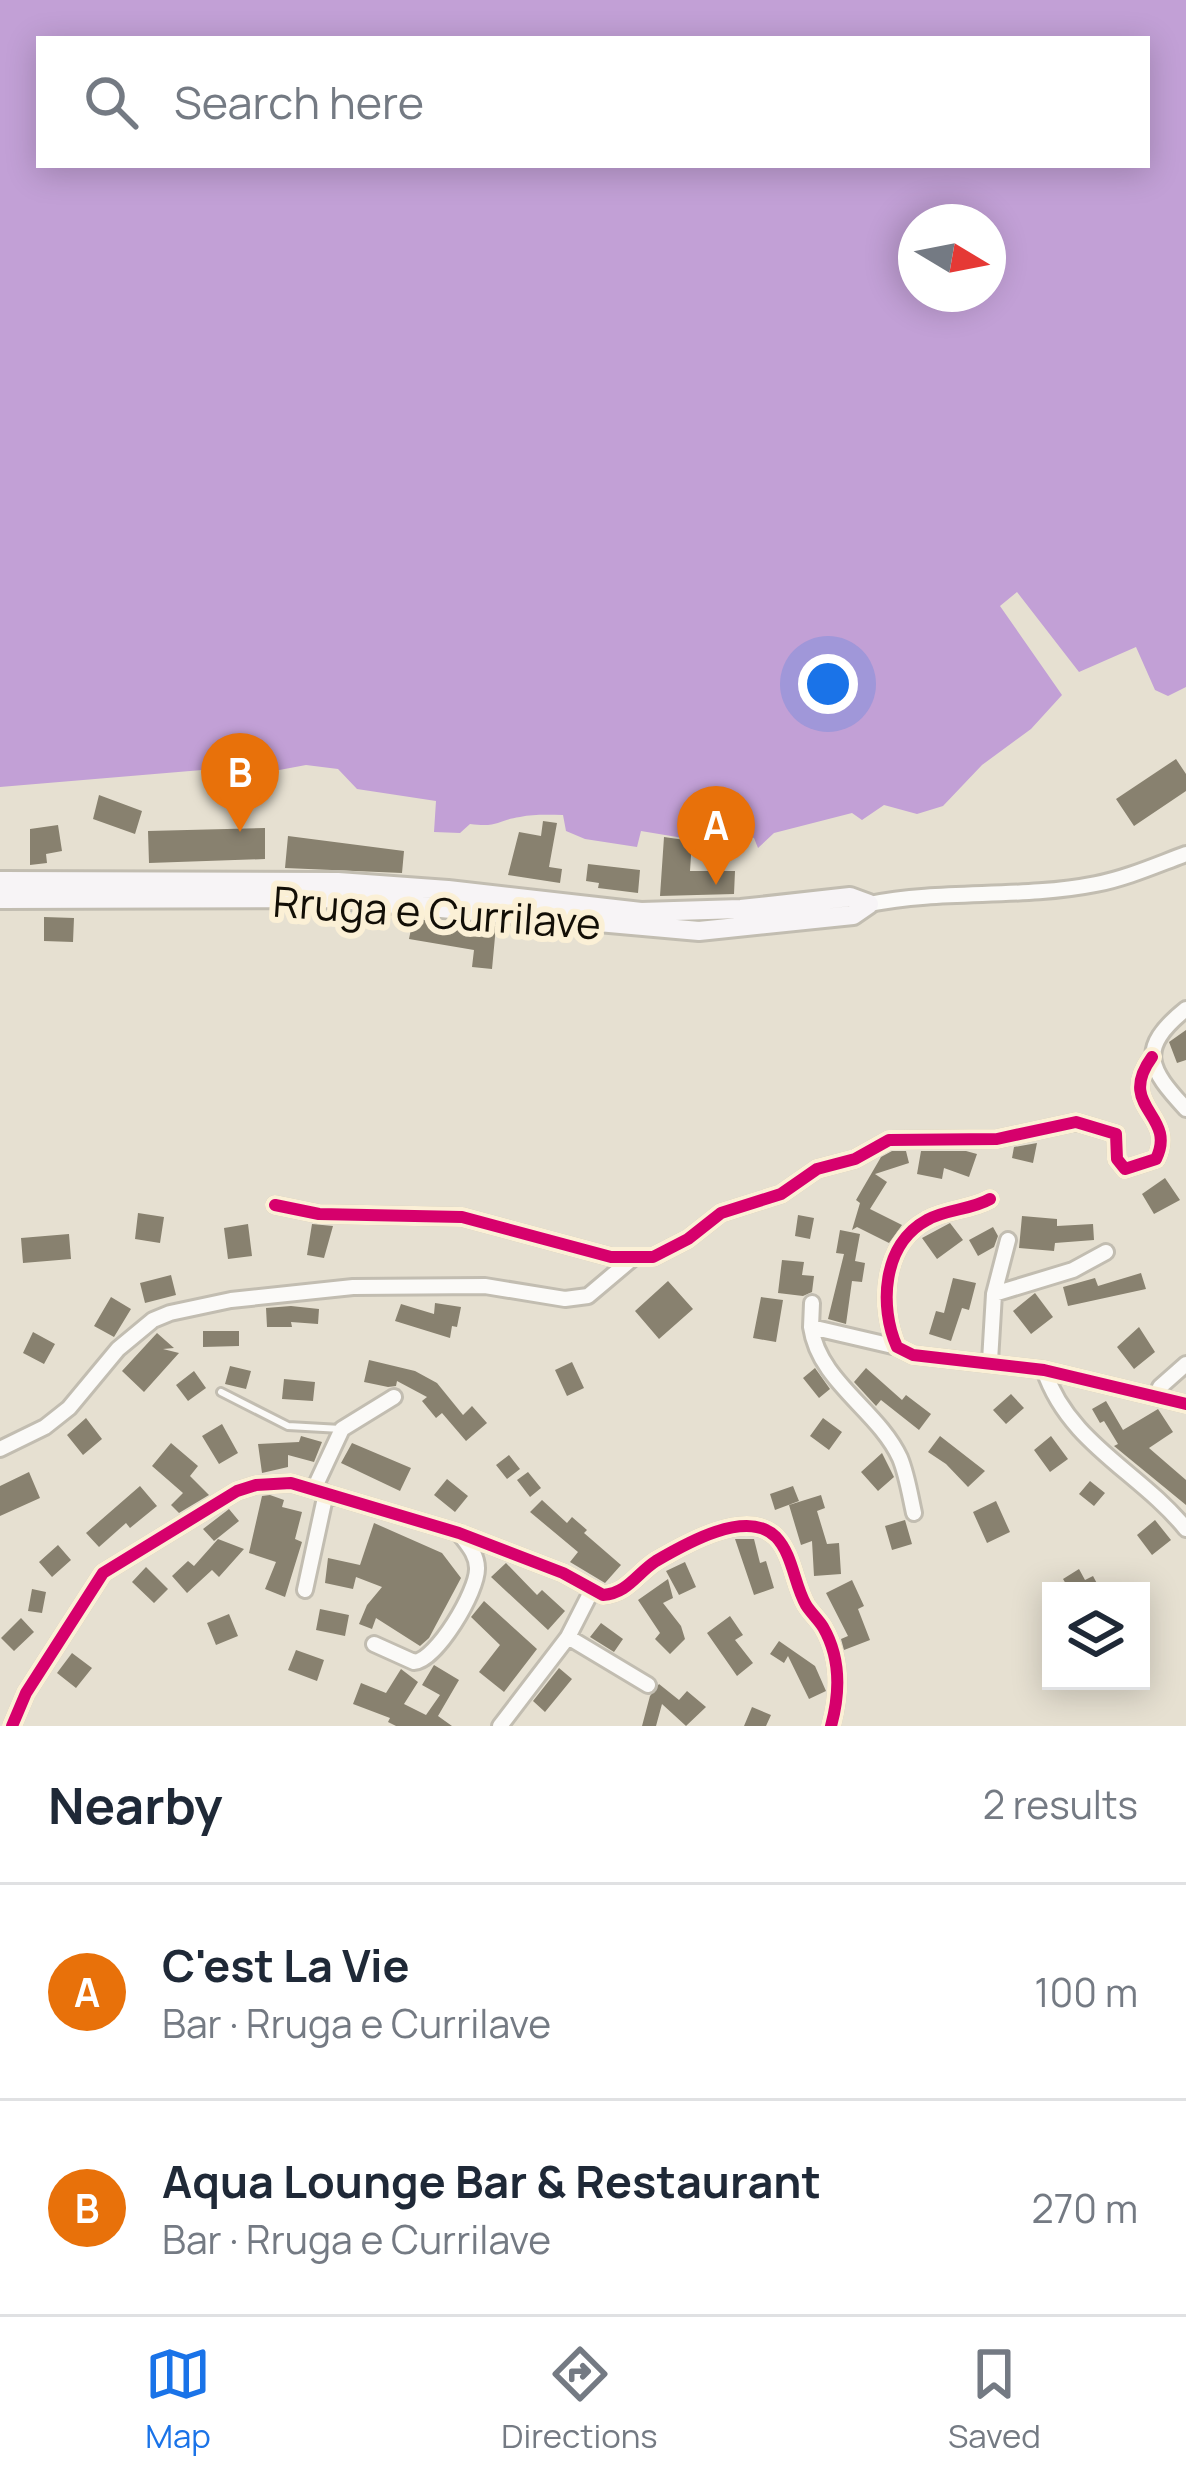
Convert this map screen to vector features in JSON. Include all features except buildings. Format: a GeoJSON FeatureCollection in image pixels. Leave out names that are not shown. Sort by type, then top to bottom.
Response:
{"type":"FeatureCollection","features":[{"type":"Feature","properties":{"kind":"main road","name":"Rruga e Currilave"},"geometry":{"type":"LineString","coordinates":[[0,880],[338,882],[640,912],[742,909],[850,897],[868,904]]}},
{"type":"Feature","properties":{"kind":"main road","name":"Rruga e Currilave"},"geometry":{"type":"LineString","coordinates":[[0,899],[329,898],[699,931],[853,915],[868,904]]}},
{"type":"Feature","properties":{"kind":"street","name":"Rruga e Currilave"},"geometry":{"type":"LineString","coordinates":[[868,904],[906,897],[1091,885],[1124,878],[1185,854]]}},
{"type":"Feature","properties":{"kind":"street"},"geometry":{"type":"LineString","coordinates":[[275,1205],[320,1214],[462,1217],[611,1256],[653,1257],[688,1239],[722,1213],[765,1201],[796,1187],[817,1169],[855,1160],[889,1140],[998,1138],[1076,1122],[1116,1134],[1117,1159],[1125,1169],[1156,1159],[1162,1144],[1159,1128],[1138,1091],[1139,1075],[1186,1009]]}},
{"type":"Feature","properties":{"kind":"street"},"geometry":{"type":"LineString","coordinates":[[1152,1057],[1157,1078],[1186,1108]]}},
{"type":"Feature","properties":{"kind":"street"},"geometry":{"type":"LineString","coordinates":[[897,1347],[887,1325],[885,1301],[897,1254],[925,1220],[990,1199]]}},
{"type":"Feature","properties":{"kind":"street"},"geometry":{"type":"LineString","coordinates":[[990,1361],[994,1294],[1009,1240]]}},
{"type":"Feature","properties":{"kind":"street"},"geometry":{"type":"LineString","coordinates":[[994,1294],[1073,1270],[1106,1252]]}},
{"type":"Feature","properties":{"kind":"street"},"geometry":{"type":"LineString","coordinates":[[0,1449],[57,1418],[136,1331],[170,1313],[231,1300],[353,1287],[485,1286],[565,1299],[588,1296],[634,1257]]}},
{"type":"Feature","properties":{"kind":"street"},"geometry":{"type":"LineString","coordinates":[[812,1303],[813,1342],[899,1456],[914,1513]]}},
{"type":"Feature","properties":{"kind":"street"},"geometry":{"type":"LineString","coordinates":[[811,1327],[913,1355],[1044,1370],[1186,1404]]}},
{"type":"Feature","properties":{"kind":"street"},"geometry":{"type":"LineString","coordinates":[[1157,1396],[1160,1387],[1186,1364]]}},
{"type":"Feature","properties":{"kind":"street"},"geometry":{"type":"LineString","coordinates":[[1044,1370],[1053,1397],[1086,1440],[1186,1529]]}},
{"type":"Feature","properties":{"kind":"street"},"geometry":{"type":"LineString","coordinates":[[305,1590],[320,1491],[342,1430],[394,1397]]}},
{"type":"Feature","properties":{"kind":"street"},"geometry":{"type":"LineString","coordinates":[[11,1726],[26,1693],[104,1573],[237,1491],[276,1483],[320,1491],[459,1533],[563,1573],[603,1595],[625,1590],[652,1564],[740,1525],[772,1533],[835,1653],[839,1698],[831,1726]]}},
{"type":"Feature","properties":{"kind":"street"},"geometry":{"type":"LineString","coordinates":[[374,1644],[414,1663],[429,1658],[474,1591],[477,1559],[459,1533]]}},
{"type":"Feature","properties":{"kind":"street"},"geometry":{"type":"LineString","coordinates":[[500,1726],[568,1637],[592,1590]]}},
{"type":"Feature","properties":{"kind":"street"},"geometry":{"type":"LineString","coordinates":[[568,1637],[648,1685]]}},
{"type":"Feature","properties":{"kind":"lane"},"geometry":{"type":"LineString","coordinates":[[221,1392],[288,1426],[342,1430]]}},
{"type":"Feature","properties":{"kind":"shaded area"},"geometry":{"type":"Polygon","coordinates":[[[0,0],[1186,0],[1186,687],[1168,696],[1155,690],[1136,647],[1079,672],[1017,592],[1000,606],[1062,695],[1031,729],[982,765],[943,806],[917,814],[884,805],[862,820],[852,813],[774,833],[758,848],[754,838],[747,836],[695,840],[641,831],[637,847],[585,839],[566,831],[563,815],[470,824],[460,833],[434,832],[436,801],[357,789],[338,769],[306,765],[253,775],[202,770],[0,787],[0,0]]]}},
{"type":"Feature","properties":{"kind":"cycle path"},"geometry":{"type":"LineString","coordinates":[[275,1205],[319,1214],[462,1217],[611,1257],[653,1257],[688,1239],[721,1213],[781,1194],[817,1169],[855,1159],[889,1140],[997,1139],[1076,1122],[1116,1134],[1117,1159],[1125,1169],[1156,1159],[1159,1131],[1140,1088],[1152,1057]]}},
{"type":"Feature","properties":{"kind":"cycle path"},"geometry":{"type":"LineString","coordinates":[[990,1199],[927,1220],[901,1244],[888,1278],[887,1296],[897,1347],[913,1355],[1044,1370],[1186,1404]]}},
{"type":"Feature","properties":{"kind":"cycle path"},"geometry":{"type":"LineString","coordinates":[[12,1726],[26,1693],[103,1573],[237,1491],[291,1483],[459,1533],[563,1573],[603,1595],[619,1591],[656,1561],[699,1538],[733,1527],[764,1529],[782,1544],[802,1597],[833,1651],[837,1688],[831,1726]]}},
{"type":"Feature","properties":{"kind":"place","name":"Aqua Lounge Bar & Restaurant"},"geometry":{"type":"Point","coordinates":[240,832]}},
{"type":"Feature","properties":{"kind":"place","name":"C'est La Vie"},"geometry":{"type":"Point","coordinates":[716,885]}}]}
